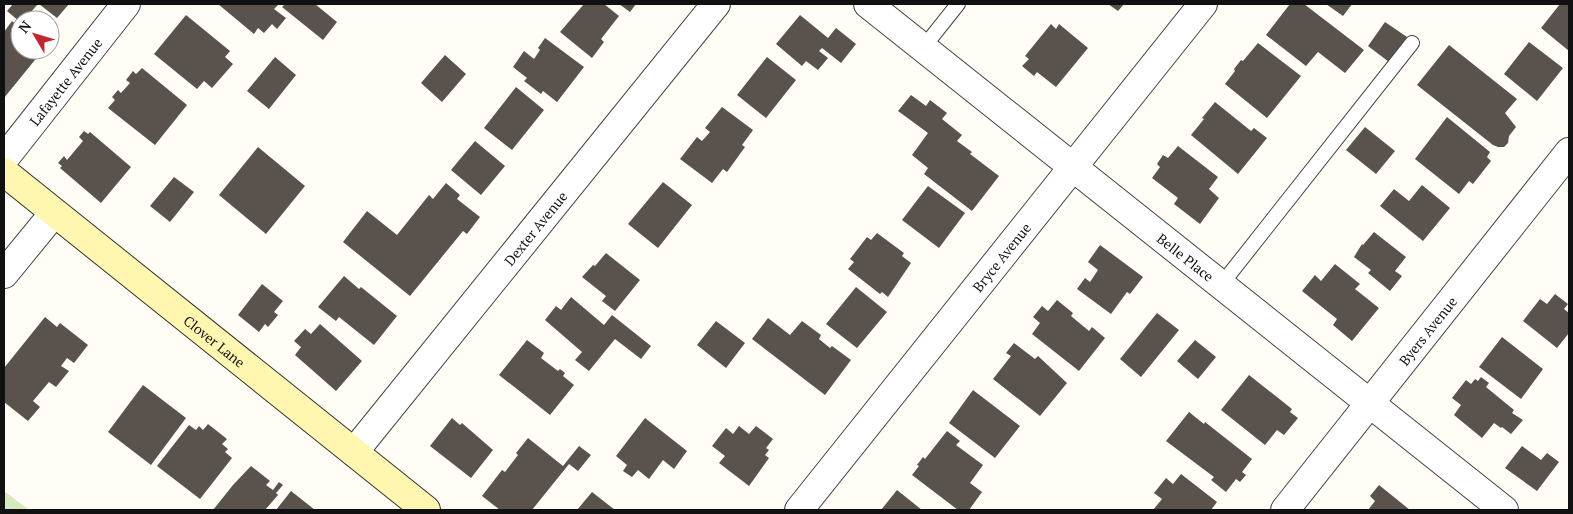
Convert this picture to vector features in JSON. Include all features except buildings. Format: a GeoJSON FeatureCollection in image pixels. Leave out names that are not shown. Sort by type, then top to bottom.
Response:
{"type":"FeatureCollection","features":[{"type":"Feature","properties":{"kind":"street","name":"Lafayette Avenue"},"geometry":{"type":"LineString","coordinates":[[4,159],[126,4]]}},
{"type":"Feature","properties":{"kind":"street","name":"Dexter Avenue"},"geometry":{"type":"LineString","coordinates":[[354,452],[716,4]]}},
{"type":"Feature","properties":{"kind":"street","name":"Belle Place"},"geometry":{"type":"LineString","coordinates":[[868,4],[1504,510]]}},
{"type":"Feature","properties":{"kind":"street","name":"Bryce Avenue"},"geometry":{"type":"LineString","coordinates":[[799,510],[1203,4]]}},
{"type":"Feature","properties":{"kind":"street","name":"Byers Avenue"},"geometry":{"type":"LineString","coordinates":[[1285,510],[1569,152]]}},
{"type":"Feature","properties":{"kind":"street","name":"Clover Lane"},"geometry":{"type":"LineString","coordinates":[[4,172],[426,510]]}},
{"type":"Feature","properties":{"kind":"street"},"geometry":{"type":"LineString","coordinates":[[4,274],[54,213]]}},
{"type":"Feature","properties":{"kind":"lane"},"geometry":{"type":"LineString","coordinates":[[923,48],[958,4]]}},
{"type":"Feature","properties":{"kind":"lane"},"geometry":{"type":"LineString","coordinates":[[1221,285],[1412,43]]}},
{"type":"Feature","properties":{"kind":"green space"},"geometry":{"type":"Polygon","coordinates":[[[4,491],[29,510],[4,510],[4,491]]]}}]}
